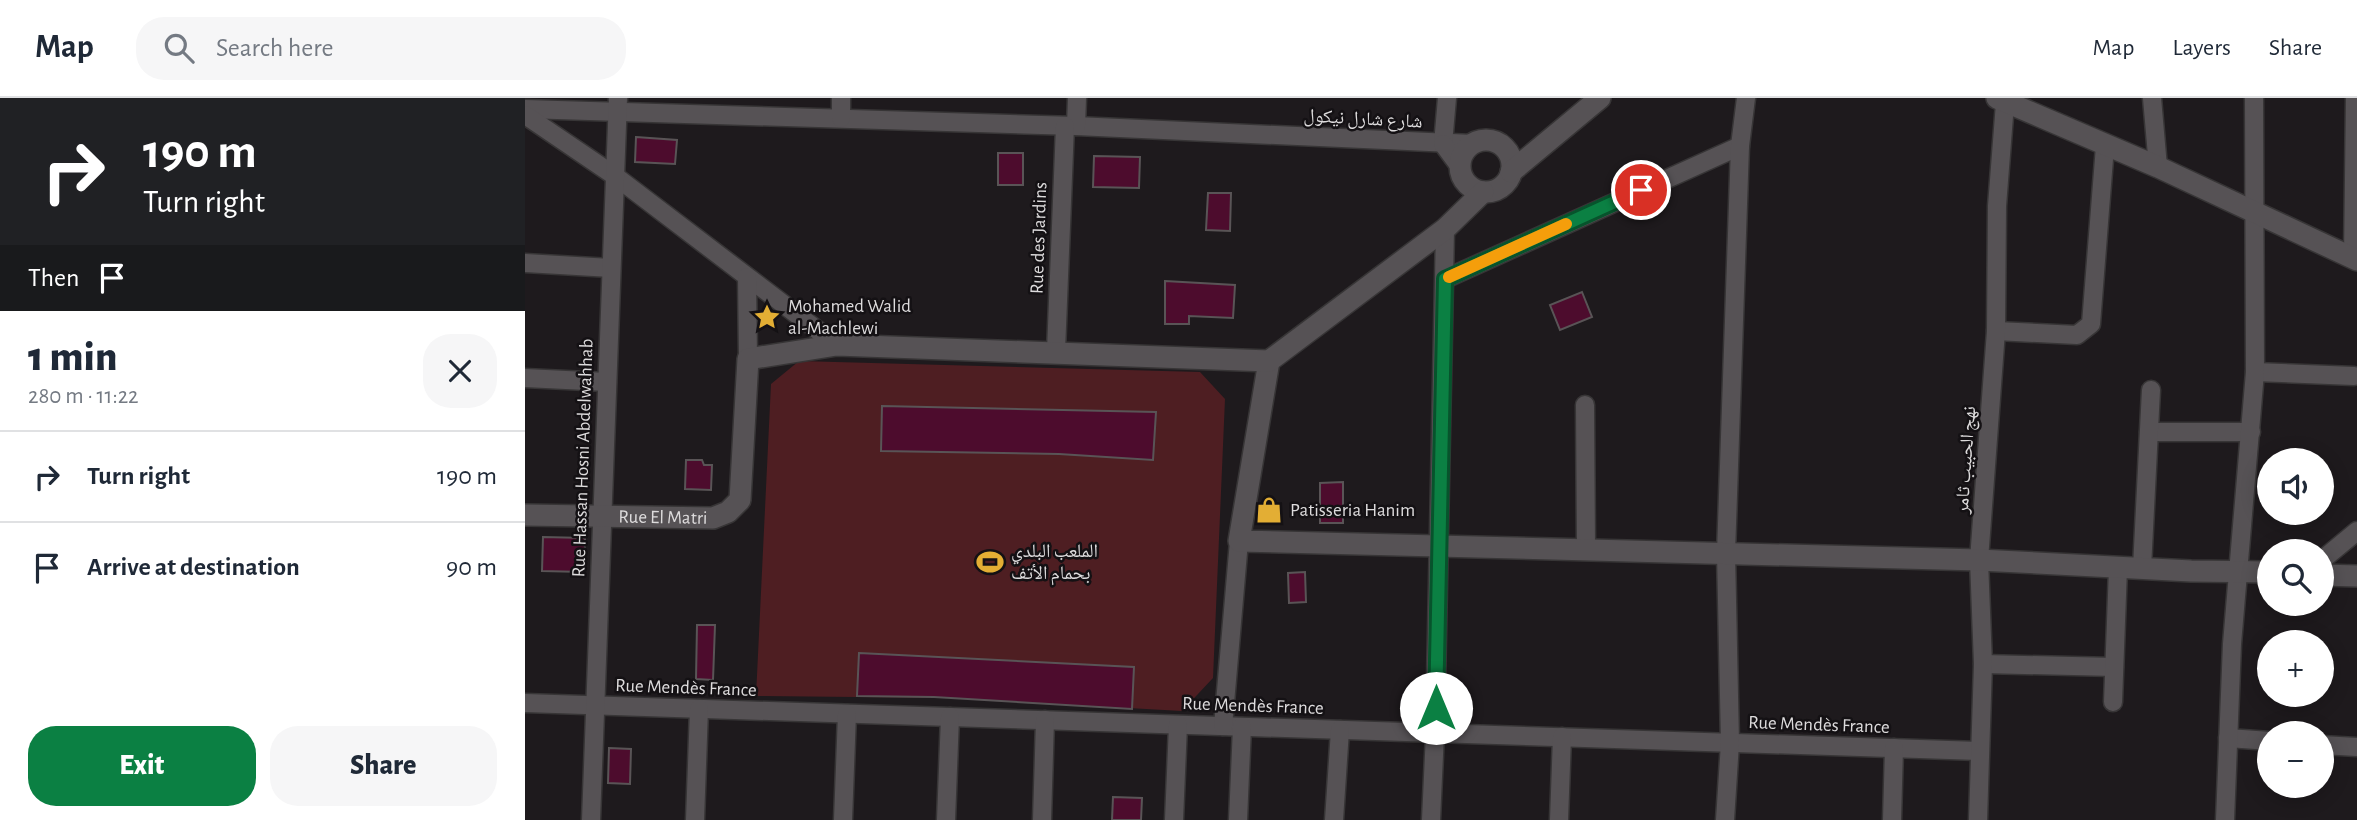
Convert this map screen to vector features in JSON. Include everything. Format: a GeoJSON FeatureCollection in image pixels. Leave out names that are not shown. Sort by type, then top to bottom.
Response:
{"type":"FeatureCollection","features":[{"type":"Feature","properties":{"kind":"street"},"geometry":{"type":"LineString","coordinates":[[841,98],[841,118]]}},
{"type":"Feature","properties":{"kind":"street","name":"Rue des Jardins"},"geometry":{"type":"LineString","coordinates":[[1056,351],[1071,126],[1077,98]]}},
{"type":"Feature","properties":{"kind":"street"},"geometry":{"type":"LineString","coordinates":[[1443,144],[1447,98]]}},
{"type":"Feature","properties":{"kind":"street"},"geometry":{"type":"LineString","coordinates":[[1461,172],[1468,186],[1483,192],[1499,189],[1511,172],[1600,98]]}},
{"type":"Feature","properties":{"kind":"street"},"geometry":{"type":"LineString","coordinates":[[1725,820],[1730,743],[1726,553],[1740,146],[1746,98]]}},
{"type":"Feature","properties":{"kind":"street"},"geometry":{"type":"LineString","coordinates":[[2152,98],[2158,167]]}},
{"type":"Feature","properties":{"kind":"street"},"geometry":{"type":"LineString","coordinates":[[2225,820],[2237,571],[2255,372],[2255,98]]}},
{"type":"Feature","properties":{"kind":"street"},"geometry":{"type":"LineString","coordinates":[[2005,100],[2158,167],[2355,259],[2355,108]]}},
{"type":"Feature","properties":{"kind":"street","name":"نهج الحبيب ثامر"},"geometry":{"type":"LineString","coordinates":[[1978,820],[1983,664],[1979,560],[1996,331],[1999,150],[2005,100]]}},
{"type":"Feature","properties":{"kind":"street","name":"شارع شارل نيكول"},"geometry":{"type":"LineString","coordinates":[[525,109],[617,105],[841,118],[1473,144]]}},
{"type":"Feature","properties":{"kind":"street","name":"Rue Hassan Hosni Abdelwahhab"},"geometry":{"type":"LineString","coordinates":[[591,820],[617,105]]}},
{"type":"Feature","properties":{"kind":"street"},"geometry":{"type":"LineString","coordinates":[[525,115],[615,176],[837,345]]}},
{"type":"Feature","properties":{"kind":"street"},"geometry":{"type":"LineString","coordinates":[[1431,820],[1436,733],[1437,544],[1445,229],[1461,172],[1462,156],[1473,144],[1488,141],[1499,144],[1551,140]]}},
{"type":"Feature","properties":{"kind":"street","name":"شارع شارل نيكول"},"geometry":{"type":"LineString","coordinates":[[1443,144],[1461,172]]}},
{"type":"Feature","properties":{"kind":"street"},"geometry":{"type":"LineString","coordinates":[[1499,144],[1509,156],[1511,172]]}},
{"type":"Feature","properties":{"kind":"street"},"geometry":{"type":"LineString","coordinates":[[1445,279],[1740,146]]}},
{"type":"Feature","properties":{"kind":"street"},"geometry":{"type":"LineString","coordinates":[[1996,331],[2077,335],[2091,324],[2105,146]]}},
{"type":"Feature","properties":{"kind":"street"},"geometry":{"type":"LineString","coordinates":[[747,277],[748,359],[837,345],[1056,351],[1269,361],[1445,229],[1483,192]]}},
{"type":"Feature","properties":{"kind":"street"},"geometry":{"type":"LineString","coordinates":[[525,263],[611,268]]}},
{"type":"Feature","properties":{"kind":"street","name":"Rue El Matri"},"geometry":{"type":"LineString","coordinates":[[525,515],[713,518],[728,512],[740,500],[748,359]]}},
{"type":"Feature","properties":{"kind":"street"},"geometry":{"type":"LineString","coordinates":[[1223,726],[1239,541],[1269,361]]}},
{"type":"Feature","properties":{"kind":"street"},"geometry":{"type":"LineString","coordinates":[[2255,372],[2354,376]]}},
{"type":"Feature","properties":{"kind":"street"},"geometry":{"type":"LineString","coordinates":[[525,378],[607,382]]}},
{"type":"Feature","properties":{"kind":"street"},"geometry":{"type":"LineString","coordinates":[[2142,568],[2151,390]]}},
{"type":"Feature","properties":{"kind":"street"},"geometry":{"type":"LineString","coordinates":[[1585,405],[1586,549]]}},
{"type":"Feature","properties":{"kind":"street"},"geometry":{"type":"LineString","coordinates":[[2149,432],[2251,432]]}},
{"type":"Feature","properties":{"kind":"street"},"geometry":{"type":"LineString","coordinates":[[2334,550],[2357,531]]}},
{"type":"Feature","properties":{"kind":"street"},"geometry":{"type":"LineString","coordinates":[[1239,541],[1979,560],[2117,568],[2257,572]]}},
{"type":"Feature","properties":{"kind":"street"},"geometry":{"type":"LineString","coordinates":[[2113,702],[2117,568]]}},
{"type":"Feature","properties":{"kind":"street"},"geometry":{"type":"LineString","coordinates":[[2334,575],[2357,576]]}},
{"type":"Feature","properties":{"kind":"street"},"geometry":{"type":"LineString","coordinates":[[1983,664],[2114,667]]}},
{"type":"Feature","properties":{"kind":"street","name":"Rue Mendès France"},"geometry":{"type":"LineString","coordinates":[[525,703],[1979,751]]}},
{"type":"Feature","properties":{"kind":"street"},"geometry":{"type":"LineString","coordinates":[[695,820],[699,709]]}},
{"type":"Feature","properties":{"kind":"street"},"geometry":{"type":"LineString","coordinates":[[843,820],[847,714]]}},
{"type":"Feature","properties":{"kind":"street"},"geometry":{"type":"LineString","coordinates":[[946,820],[950,717]]}},
{"type":"Feature","properties":{"kind":"street"},"geometry":{"type":"LineString","coordinates":[[1042,820],[1045,720]]}},
{"type":"Feature","properties":{"kind":"street"},"geometry":{"type":"LineString","coordinates":[[1174,820],[1178,725]]}},
{"type":"Feature","properties":{"kind":"street"},"geometry":{"type":"LineString","coordinates":[[1238,820],[1242,727]]}},
{"type":"Feature","properties":{"kind":"street"},"geometry":{"type":"LineString","coordinates":[[1334,820],[1340,730]]}},
{"type":"Feature","properties":{"kind":"street"},"geometry":{"type":"LineString","coordinates":[[1559,820],[1562,737]]}},
{"type":"Feature","properties":{"kind":"street"},"geometry":{"type":"LineString","coordinates":[[2228,738],[2257,740]]}},
{"type":"Feature","properties":{"kind":"street"},"geometry":{"type":"LineString","coordinates":[[2334,745],[2357,747]]}},
{"type":"Feature","properties":{"kind":"street"},"geometry":{"type":"LineString","coordinates":[[1892,820],[1894,748]]}},
{"type":"Feature","properties":{"kind":"shaded area","name":"الملعب البلدي بحمام الأتف"},"geometry":{"type":"Polygon","coordinates":[[[799,361],[1200,372],[1225,399],[1213,678],[1182,711],[949,698],[756,696],[771,384],[799,361]]]}},
{"type":"Feature","properties":{"kind":"building"},"geometry":{"type":"Polygon","coordinates":[[[636,137],[677,140],[675,164],[635,162],[636,137]]]}},
{"type":"Feature","properties":{"kind":"building"},"geometry":{"type":"Polygon","coordinates":[[[998,153],[1023,153],[1023,185],[998,185],[998,153]]]}},
{"type":"Feature","properties":{"kind":"building"},"geometry":{"type":"Polygon","coordinates":[[[1094,156],[1140,157],[1139,188],[1093,187],[1094,156]]]}},
{"type":"Feature","properties":{"kind":"building"},"geometry":{"type":"Polygon","coordinates":[[[1208,193],[1231,193],[1230,231],[1206,230],[1208,193]]]}},
{"type":"Feature","properties":{"kind":"building"},"geometry":{"type":"Polygon","coordinates":[[[1165,281],[1235,285],[1233,318],[1189,316],[1189,324],[1165,324],[1165,281]]]}},
{"type":"Feature","properties":{"kind":"building"},"geometry":{"type":"Polygon","coordinates":[[[1582,292],[1592,317],[1560,330],[1550,305],[1582,292]]]}},
{"type":"Feature","properties":{"kind":"building"},"geometry":{"type":"Polygon","coordinates":[[[882,406],[1156,412],[1153,460],[1059,454],[881,451],[882,406]]]}},
{"type":"Feature","properties":{"kind":"building"},"geometry":{"type":"Polygon","coordinates":[[[686,460],[702,460],[704,465],[712,465],[711,490],[685,489],[686,460]]]}},
{"type":"Feature","properties":{"kind":"building"},"geometry":{"type":"Polygon","coordinates":[[[1343,482],[1343,523],[1320,523],[1320,483],[1343,482]]]}},
{"type":"Feature","properties":{"kind":"building"},"geometry":{"type":"Polygon","coordinates":[[[543,537],[585,538],[584,572],[542,571],[543,537]]]}},
{"type":"Feature","properties":{"kind":"building"},"geometry":{"type":"Polygon","coordinates":[[[1305,572],[1306,602],[1289,603],[1288,573],[1305,572]]]}},
{"type":"Feature","properties":{"kind":"building"},"geometry":{"type":"Polygon","coordinates":[[[697,625],[715,625],[713,680],[696,679],[697,625]]]}},
{"type":"Feature","properties":{"kind":"building"},"geometry":{"type":"Polygon","coordinates":[[[859,653],[1134,667],[1132,709],[934,697],[857,696],[859,653]]]}},
{"type":"Feature","properties":{"kind":"building"},"geometry":{"type":"Polygon","coordinates":[[[609,748],[631,749],[630,784],[608,783],[609,748]]]}},
{"type":"Feature","properties":{"kind":"building"},"geometry":{"type":"Polygon","coordinates":[[[1113,797],[1142,798],[1141,820],[1112,820],[1113,797]]]}},
{"type":"Feature","properties":{"kind":"slow traffic"},"geometry":{"type":"LineString","coordinates":[[1449,277],[1566,224]]}},
{"type":"Feature","properties":{"kind":"place","name":"Mohamed Walid al-Machlewi"},"geometry":{"type":"Point","coordinates":[767,317]}},
{"type":"Feature","properties":{"kind":"place","name":"Patisseria Hanim"},"geometry":{"type":"Point","coordinates":[1269,510]}},
{"type":"Feature","properties":{"kind":"place","name":"الملعب البلدي بحمام الأتف"},"geometry":{"type":"Point","coordinates":[990,562]}},
{"type":"Feature","properties":{"kind":"route"},"geometry":{"type":"LineString","coordinates":[[1436,708],[1437,544],[1445,279],[1641,190]]}}]}
